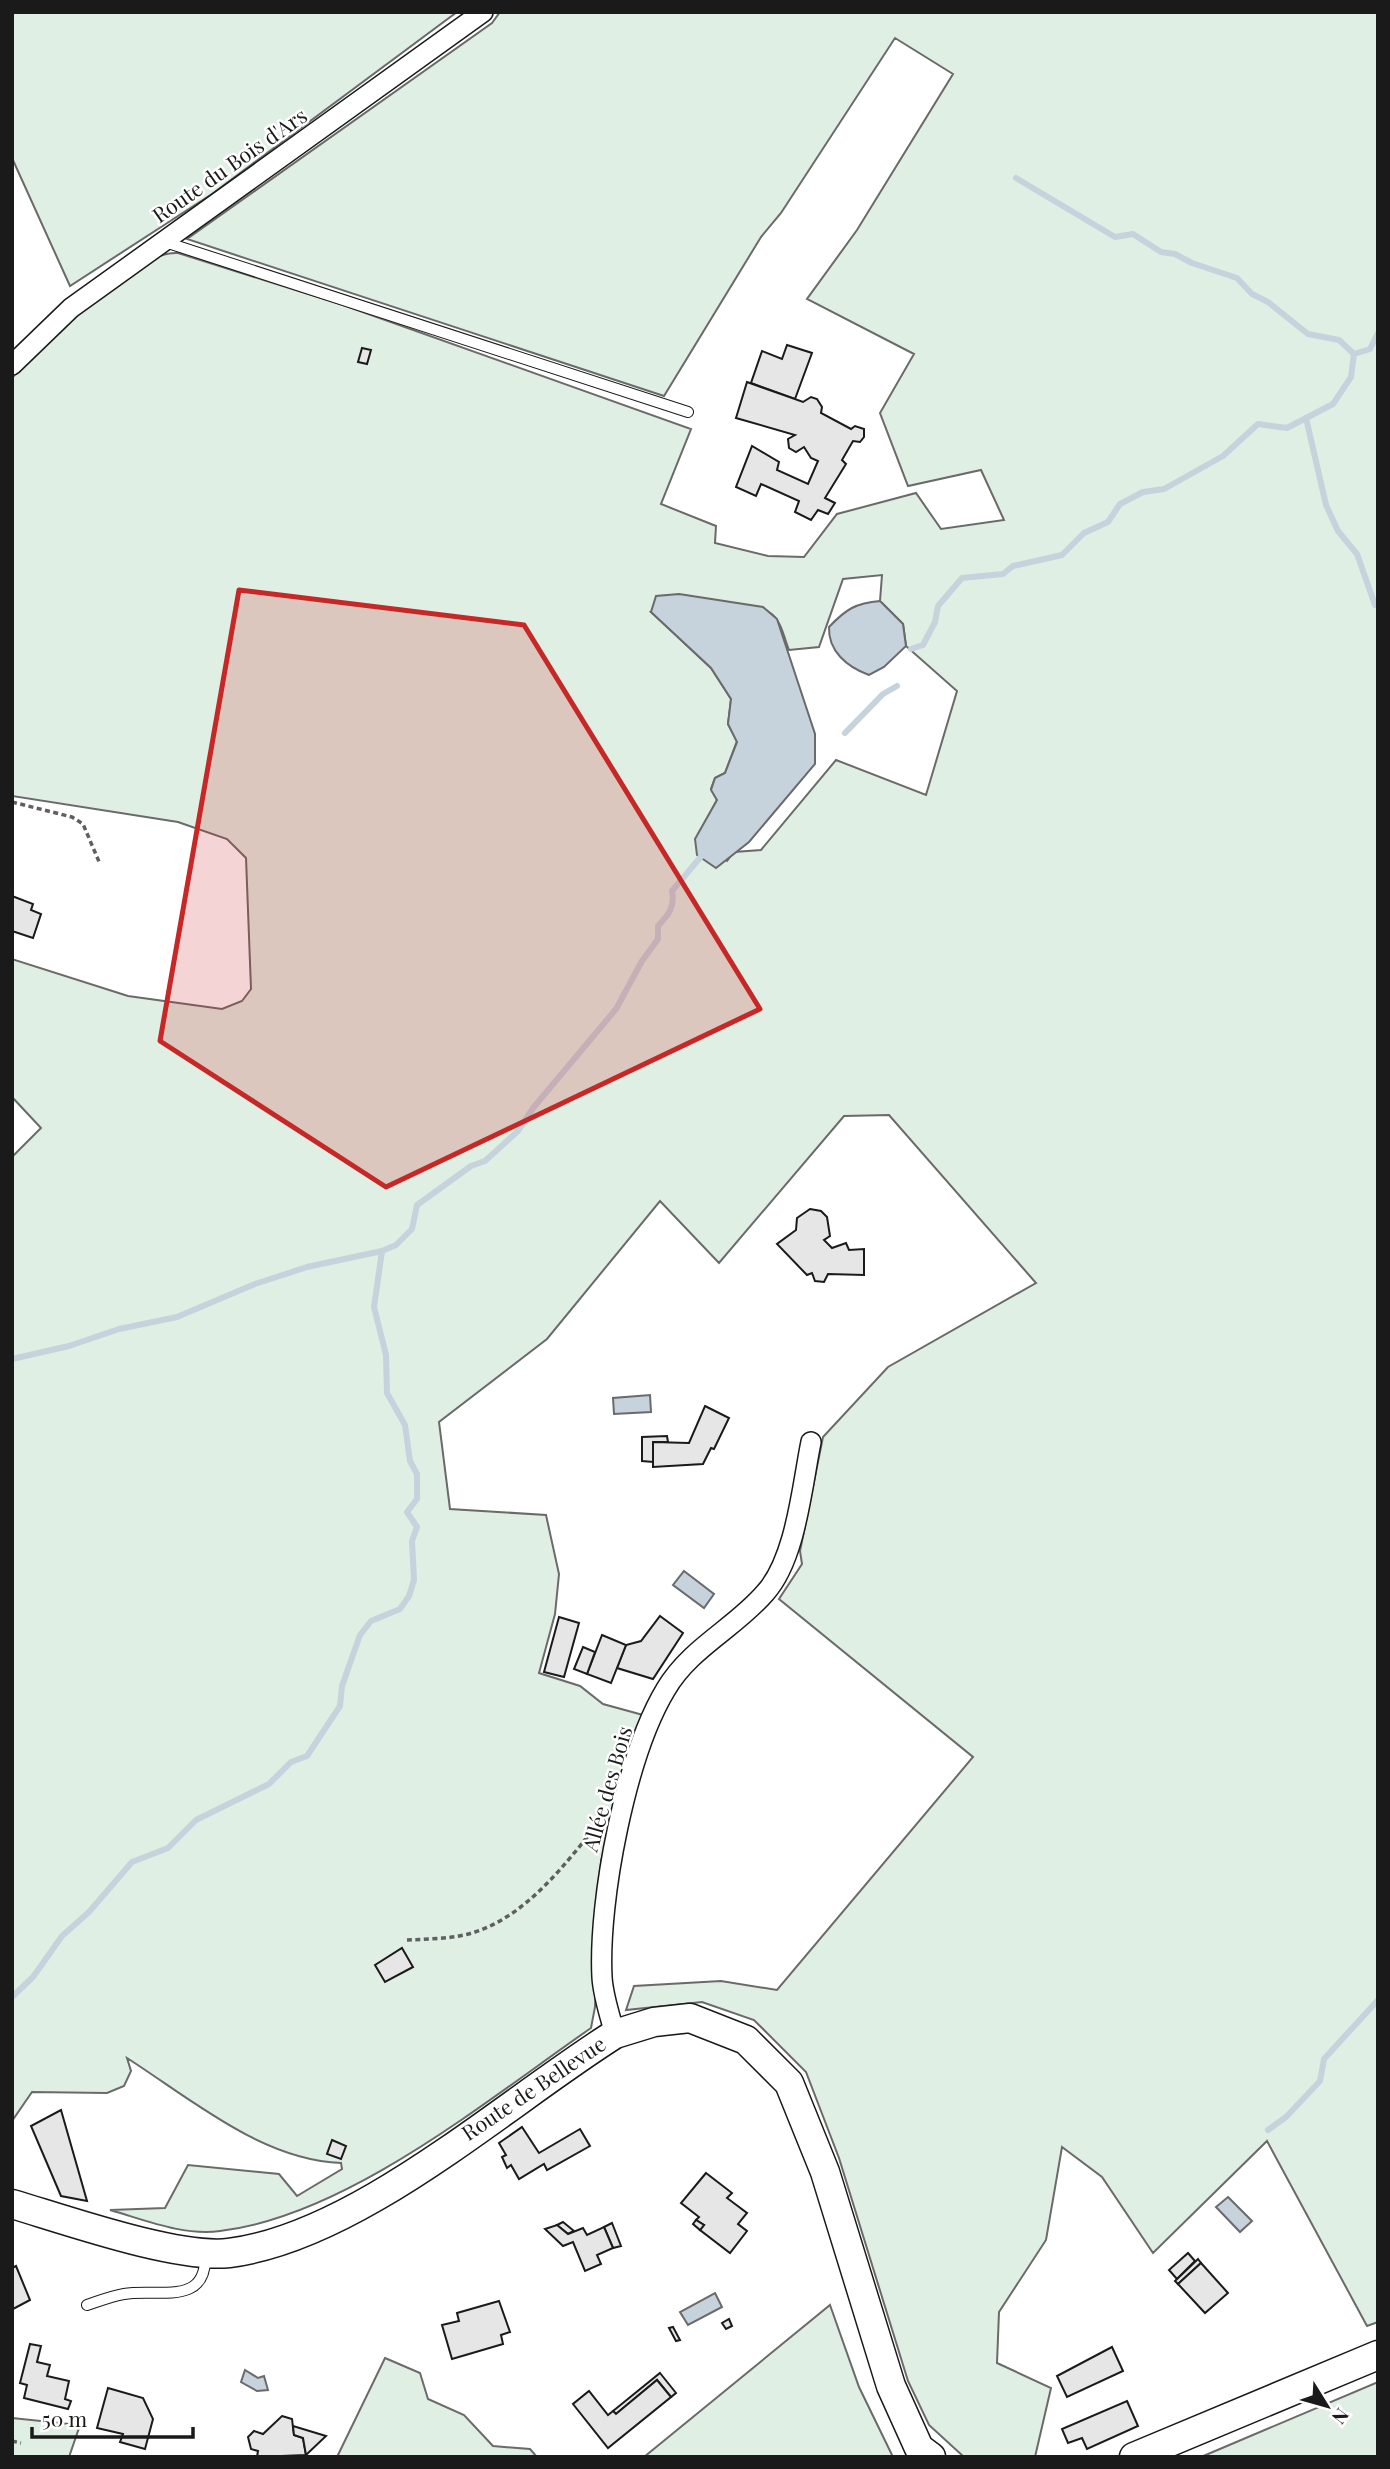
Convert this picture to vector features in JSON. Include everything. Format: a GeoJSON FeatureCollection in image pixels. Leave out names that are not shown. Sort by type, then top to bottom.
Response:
{"type":"FeatureCollection","features":[{"type":"Feature","properties":{"kind":"main road","name":"Route de Bellevue"},"geometry":{"type":"LineString","coordinates":[[12,2204],[182,2250],[228,2253],[315,2228],[403,2178],[615,2034],[654,2022],[690,2018],[746,2040],[789,2082],[825,2172],[891,2386],[919,2448],[931,2457]]}},
{"type":"Feature","properties":{"kind":"main road"},"geometry":{"type":"LineString","coordinates":[[1135,2457],[1378,2355]]}},
{"type":"Feature","properties":{"kind":"street","name":"Route du Bois d'Ars"},"geometry":{"type":"LineString","coordinates":[[12,365],[71,308],[483,12]]}},
{"type":"Feature","properties":{"kind":"street","name":"Allée des Bois"},"geometry":{"type":"LineString","coordinates":[[615,2034],[602,1979],[607,1877],[639,1753],[666,1689],[691,1657],[765,1594],[780,1572],[795,1521],[811,1442]]}},
{"type":"Feature","properties":{"kind":"lane"},"geometry":{"type":"LineString","coordinates":[[163,241],[688,412]]}},
{"type":"Feature","properties":{"kind":"lane"},"geometry":{"type":"LineString","coordinates":[[87,2305],[124,2294],[183,2292],[196,2285],[202,2276],[205,2252]]}},
{"type":"Feature","properties":{"kind":"path"},"geometry":{"type":"LineString","coordinates":[[12,802],[72,817],[83,824],[100,864]]}},
{"type":"Feature","properties":{"kind":"path"},"geometry":{"type":"LineString","coordinates":[[407,1940],[472,1933],[508,1916],[540,1891],[604,1817]]}},
{"type":"Feature","properties":{"kind":"path"},"geometry":{"type":"LineString","coordinates":[[12,2441],[21,2443]]}},
{"type":"Feature","properties":{"kind":"highlighted area"},"geometry":{"type":"Polygon","coordinates":[[[239,590],[524,625],[760,1009],[386,1187],[160,1041],[239,590]]]}},
{"type":"Feature","properties":{"kind":"green space"},"geometry":{"type":"Polygon","coordinates":[[[12,12],[457,12],[212,194],[70,286],[12,158],[12,12]]]}},
{"type":"Feature","properties":{"kind":"green space"},"geometry":{"type":"Polygon","coordinates":[[[500,12],[1378,12],[1378,2322],[1367,2326],[1267,2141],[1153,2253],[1102,2177],[1062,2147],[1046,2240],[999,2312],[997,2363],[1051,2388],[1035,2457],[964,2457],[929,2425],[908,2381],[839,2158],[806,2072],[754,2020],[702,2002],[626,2010],[634,1986],[721,1981],[777,1990],[973,1757],[779,1599],[802,1564],[800,1551],[823,1437],[888,1367],[1036,1283],[889,1115],[844,1116],[719,1263],[660,1201],[547,1339],[439,1422],[450,1509],[546,1515],[559,1574],[555,1614],[539,1673],[580,1686],[603,1704],[643,1715],[601,1861],[595,2007],[591,2028],[461,2120],[366,2179],[317,2203],[268,2221],[220,2231],[178,2229],[110,2210],[165,2208],[188,2165],[279,2174],[297,2196],[342,2169],[341,2163],[283,2151],[255,2139],[228,2125],[127,2058],[131,2071],[124,2086],[107,2093],[32,2092],[12,2121],[12,1157],[41,1128],[12,1097],[12,959],[128,996],[222,1009],[242,1001],[251,989],[246,858],[227,839],[178,822],[12,796],[12,378],[65,323],[113,282],[137,266],[159,256],[178,253],[343,305],[691,429],[661,504],[716,526],[715,543],[768,556],[804,557],[837,514],[916,493],[941,529],[1004,520],[981,470],[908,486],[880,413],[914,354],[807,299],[857,230],[953,74],[895,38],[781,213],[761,237],[664,396],[187,239],[492,23],[500,12]],[[882,575],[843,579],[819,647],[789,650],[777,620],[768,611],[754,607],[719,604],[651,612],[711,668],[731,699],[728,724],[737,741],[725,773],[715,778],[711,789],[717,800],[696,839],[727,861],[734,852],[761,850],[836,760],[926,795],[957,691],[906,646],[903,624],[880,601],[882,575]]]}},
{"type":"Feature","properties":{"kind":"green space"},"geometry":{"type":"Polygon","coordinates":[[[830,2305],[859,2387],[893,2457],[644,2457],[830,2305]]]}},
{"type":"Feature","properties":{"kind":"green space"},"geometry":{"type":"Polygon","coordinates":[[[385,2358],[420,2373],[428,2399],[464,2415],[493,2446],[530,2449],[537,2457],[337,2457],[385,2358]]]}},
{"type":"Feature","properties":{"kind":"green space"},"geometry":{"type":"Polygon","coordinates":[[[1378,2382],[1378,2457],[1201,2457],[1378,2382]]]}},
{"type":"Feature","properties":{"kind":"green space"},"geometry":{"type":"Polygon","coordinates":[[[12,2418],[80,2425],[69,2457],[12,2457],[12,2418]]]}},
{"type":"Feature","properties":{"kind":"shaded area"},"geometry":{"type":"Polygon","coordinates":[[[679,594],[763,607],[777,619],[815,734],[815,764],[749,842],[716,868],[697,855],[695,839],[717,800],[711,790],[715,778],[725,773],[737,742],[728,724],[731,699],[711,668],[651,612],[656,596],[679,594]]]}},
{"type":"Feature","properties":{"kind":"shaded area"},"geometry":{"type":"Polygon","coordinates":[[[880,601],[903,624],[906,646],[884,667],[869,675],[846,663],[835,651],[829,627],[852,608],[880,601]]]}},
{"type":"Feature","properties":{"kind":"shaded area"},"geometry":{"type":"Polygon","coordinates":[[[650,1395],[651,1412],[614,1414],[613,1398],[650,1395]]]}},
{"type":"Feature","properties":{"kind":"shaded area"},"geometry":{"type":"Polygon","coordinates":[[[684,1571],[714,1594],[704,1608],[673,1585],[684,1571]]]}},
{"type":"Feature","properties":{"kind":"shaded area"},"geometry":{"type":"Polygon","coordinates":[[[1228,2197],[1252,2221],[1240,2232],[1216,2207],[1228,2197]]]}},
{"type":"Feature","properties":{"kind":"shaded area"},"geometry":{"type":"Polygon","coordinates":[[[715,2293],[722,2307],[688,2325],[680,2312],[715,2293]]]}},
{"type":"Feature","properties":{"kind":"shaded area"},"geometry":{"type":"Polygon","coordinates":[[[245,2370],[258,2378],[264,2376],[268,2390],[257,2391],[241,2382],[245,2370]]]}},
{"type":"Feature","properties":{"kind":"building"},"geometry":{"type":"Polygon","coordinates":[[[787,345],[812,353],[795,399],[751,383],[762,351],[782,359],[787,345]]]}},
{"type":"Feature","properties":{"kind":"building"},"geometry":{"type":"Polygon","coordinates":[[[362,348],[371,350],[367,364],[358,362],[362,348]]]}},
{"type":"Feature","properties":{"kind":"building"},"geometry":{"type":"Polygon","coordinates":[[[747,382],[803,402],[811,397],[817,399],[822,407],[821,413],[851,429],[855,426],[864,429],[864,437],[860,442],[853,441],[842,460],[846,464],[825,498],[835,503],[828,514],[818,510],[811,520],[795,512],[799,501],[761,484],[756,496],[736,487],[752,446],[779,462],[777,470],[808,484],[818,461],[811,458],[804,447],[796,452],[789,448],[788,439],[795,435],[736,418],[747,382]]]}},
{"type":"Feature","properties":{"kind":"building"},"geometry":{"type":"Polygon","coordinates":[[[12,896],[33,904],[31,910],[41,914],[33,938],[12,931],[12,896]]]}},
{"type":"Feature","properties":{"kind":"building"},"geometry":{"type":"Polygon","coordinates":[[[810,1209],[821,1211],[827,1217],[830,1236],[824,1240],[832,1248],[846,1243],[849,1250],[864,1249],[864,1275],[828,1274],[824,1282],[815,1281],[812,1273],[807,1275],[777,1244],[796,1230],[797,1218],[810,1209]]]}},
{"type":"Feature","properties":{"kind":"building"},"geometry":{"type":"Polygon","coordinates":[[[705,1406],[729,1418],[714,1449],[711,1448],[703,1464],[653,1467],[653,1442],[689,1443],[705,1406]]]}},
{"type":"Feature","properties":{"kind":"building"},"geometry":{"type":"Polygon","coordinates":[[[667,1436],[668,1442],[653,1442],[653,1462],[642,1461],[642,1437],[667,1436]]]}},
{"type":"Feature","properties":{"kind":"building"},"geometry":{"type":"Polygon","coordinates":[[[660,1616],[683,1633],[653,1679],[617,1668],[626,1645],[641,1641],[660,1616]]]}},
{"type":"Feature","properties":{"kind":"building"},"geometry":{"type":"Polygon","coordinates":[[[559,1617],[579,1623],[564,1677],[544,1672],[559,1617]]]}},
{"type":"Feature","properties":{"kind":"building"},"geometry":{"type":"Polygon","coordinates":[[[602,1635],[626,1645],[611,1683],[587,1674],[602,1635]]]}},
{"type":"Feature","properties":{"kind":"building"},"geometry":{"type":"Polygon","coordinates":[[[583,1647],[595,1652],[587,1674],[574,1669],[583,1647]]]}},
{"type":"Feature","properties":{"kind":"building"},"geometry":{"type":"Polygon","coordinates":[[[402,1948],[413,1967],[385,1982],[375,1965],[402,1948]]]}},
{"type":"Feature","properties":{"kind":"building"},"geometry":{"type":"Polygon","coordinates":[[[61,2110],[87,2201],[61,2196],[31,2126],[61,2110]]]}},
{"type":"Feature","properties":{"kind":"building"},"geometry":{"type":"Polygon","coordinates":[[[522,2127],[539,2153],[580,2129],[590,2146],[547,2170],[544,2164],[519,2179],[511,2165],[507,2168],[502,2157],[506,2155],[499,2143],[522,2127]]]}},
{"type":"Feature","properties":{"kind":"building"},"geometry":{"type":"Polygon","coordinates":[[[332,2140],[346,2146],[341,2159],[327,2154],[332,2140]]]}},
{"type":"Feature","properties":{"kind":"building"},"geometry":{"type":"Polygon","coordinates":[[[706,2173],[732,2193],[727,2198],[747,2213],[738,2224],[747,2231],[730,2253],[700,2230],[704,2225],[696,2220],[699,2217],[681,2203],[706,2173]]]}},
{"type":"Feature","properties":{"kind":"building"},"geometry":{"type":"Polygon","coordinates":[[[696,2220],[704,2225],[700,2230],[693,2224],[696,2220]]]}},
{"type":"Feature","properties":{"kind":"building"},"geometry":{"type":"Polygon","coordinates":[[[563,2222],[574,2231],[568,2234],[557,2225],[563,2222]]]}},
{"type":"Feature","properties":{"kind":"building"},"geometry":{"type":"Polygon","coordinates":[[[612,2223],[621,2246],[613,2248],[604,2227],[612,2223]]]}},
{"type":"Feature","properties":{"kind":"building"},"geometry":{"type":"Polygon","coordinates":[[[557,2225],[568,2234],[583,2228],[587,2235],[604,2227],[613,2248],[597,2255],[601,2264],[585,2271],[573,2242],[563,2246],[545,2229],[557,2225]]]}},
{"type":"Feature","properties":{"kind":"building"},"geometry":{"type":"Polygon","coordinates":[[[1188,2253],[1195,2261],[1177,2279],[1169,2270],[1188,2253]]]}},
{"type":"Feature","properties":{"kind":"building"},"geometry":{"type":"Polygon","coordinates":[[[1198,2259],[1201,2263],[1178,2284],[1175,2281],[1198,2259]]]}},
{"type":"Feature","properties":{"kind":"building"},"geometry":{"type":"Polygon","coordinates":[[[1201,2263],[1228,2293],[1205,2313],[1178,2284],[1201,2263]]]}},
{"type":"Feature","properties":{"kind":"building"},"geometry":{"type":"Polygon","coordinates":[[[16,2266],[30,2300],[13,2309],[12,2268],[16,2266]]]}},
{"type":"Feature","properties":{"kind":"building"},"geometry":{"type":"Polygon","coordinates":[[[499,2301],[510,2332],[501,2335],[503,2344],[452,2359],[442,2325],[459,2321],[457,2313],[499,2301]]]}},
{"type":"Feature","properties":{"kind":"building"},"geometry":{"type":"Polygon","coordinates":[[[729,2319],[732,2326],[726,2329],[722,2323],[729,2319]]]}},
{"type":"Feature","properties":{"kind":"building"},"geometry":{"type":"Polygon","coordinates":[[[673,2327],[680,2340],[676,2341],[669,2328],[673,2327]]]}},
{"type":"Feature","properties":{"kind":"building"},"geometry":{"type":"Polygon","coordinates":[[[30,2344],[41,2346],[37,2362],[50,2365],[47,2376],[69,2381],[65,2399],[71,2401],[68,2409],[24,2398],[27,2385],[20,2383],[30,2344]]]}},
{"type":"Feature","properties":{"kind":"building"},"geometry":{"type":"Polygon","coordinates":[[[1112,2347],[1123,2371],[1067,2397],[1057,2376],[1112,2347]]]}},
{"type":"Feature","properties":{"kind":"building"},"geometry":{"type":"Polygon","coordinates":[[[660,2373],[676,2393],[671,2397],[657,2380],[616,2414],[613,2411],[660,2373]]]}},
{"type":"Feature","properties":{"kind":"building"},"geometry":{"type":"Polygon","coordinates":[[[657,2380],[671,2397],[608,2448],[573,2404],[589,2391],[608,2415],[613,2411],[616,2414],[657,2380]]]}},
{"type":"Feature","properties":{"kind":"building"},"geometry":{"type":"Polygon","coordinates":[[[108,2388],[143,2398],[153,2419],[145,2449],[120,2442],[123,2434],[97,2428],[108,2388]]]}},
{"type":"Feature","properties":{"kind":"building"},"geometry":{"type":"Polygon","coordinates":[[[1127,2401],[1138,2426],[1087,2449],[1082,2438],[1068,2443],[1062,2429],[1127,2401]]]}},
{"type":"Feature","properties":{"kind":"building"},"geometry":{"type":"Polygon","coordinates":[[[282,2416],[292,2419],[294,2435],[303,2438],[306,2455],[257,2457],[258,2451],[251,2449],[248,2437],[254,2431],[263,2434],[282,2416]]]}},
{"type":"Feature","properties":{"kind":"building"},"geometry":{"type":"Polygon","coordinates":[[[293,2426],[326,2436],[306,2455],[303,2438],[294,2435],[293,2426]]]}},
{"type":"Feature","properties":{"kind":"waterway"},"geometry":{"type":"LineString","coordinates":[[1016,178],[1115,237],[1133,234],[1161,252],[1175,254],[1192,263],[1237,278],[1252,294],[1268,302],[1308,334],[1339,340],[1354,354]]}},
{"type":"Feature","properties":{"kind":"waterway"},"geometry":{"type":"LineString","coordinates":[[911,649],[923,645],[935,622],[938,606],[962,578],[1003,574],[1013,566],[1062,555],[1084,533],[1108,522],[1120,504],[1143,492],[1164,489],[1223,456],[1258,424],[1287,428],[1333,404],[1351,377],[1354,354],[1370,349],[1378,333]]}},
{"type":"Feature","properties":{"kind":"waterway"},"geometry":{"type":"LineString","coordinates":[[1306,418],[1326,505],[1338,531],[1357,554],[1375,605]]}},
{"type":"Feature","properties":{"kind":"waterway"},"geometry":{"type":"LineString","coordinates":[[845,733],[883,694],[897,686]]}},
{"type":"Feature","properties":{"kind":"waterway"},"geometry":{"type":"LineString","coordinates":[[12,1359],[69,1346],[119,1329],[177,1317],[255,1284],[307,1267],[382,1251],[396,1245],[412,1229],[417,1205],[471,1166],[485,1161],[518,1131],[533,1108],[616,1009],[642,961],[658,939],[658,926],[672,906],[672,891],[704,853]]}},
{"type":"Feature","properties":{"kind":"waterway"},"geometry":{"type":"LineString","coordinates":[[12,1997],[33,1977],[62,1936],[89,1912],[132,1862],[168,1848],[196,1820],[269,1784],[291,1762],[307,1756],[340,1706],[342,1686],[360,1635],[371,1621],[400,1609],[409,1596],[414,1580],[412,1541],[417,1527],[407,1512],[417,1499],[417,1474],[410,1461],[405,1425],[387,1393],[386,1355],[374,1307],[382,1251]]}},
{"type":"Feature","properties":{"kind":"waterway"},"geometry":{"type":"LineString","coordinates":[[1268,2130],[1286,2117],[1320,2081],[1324,2059],[1378,2000]]}}]}
